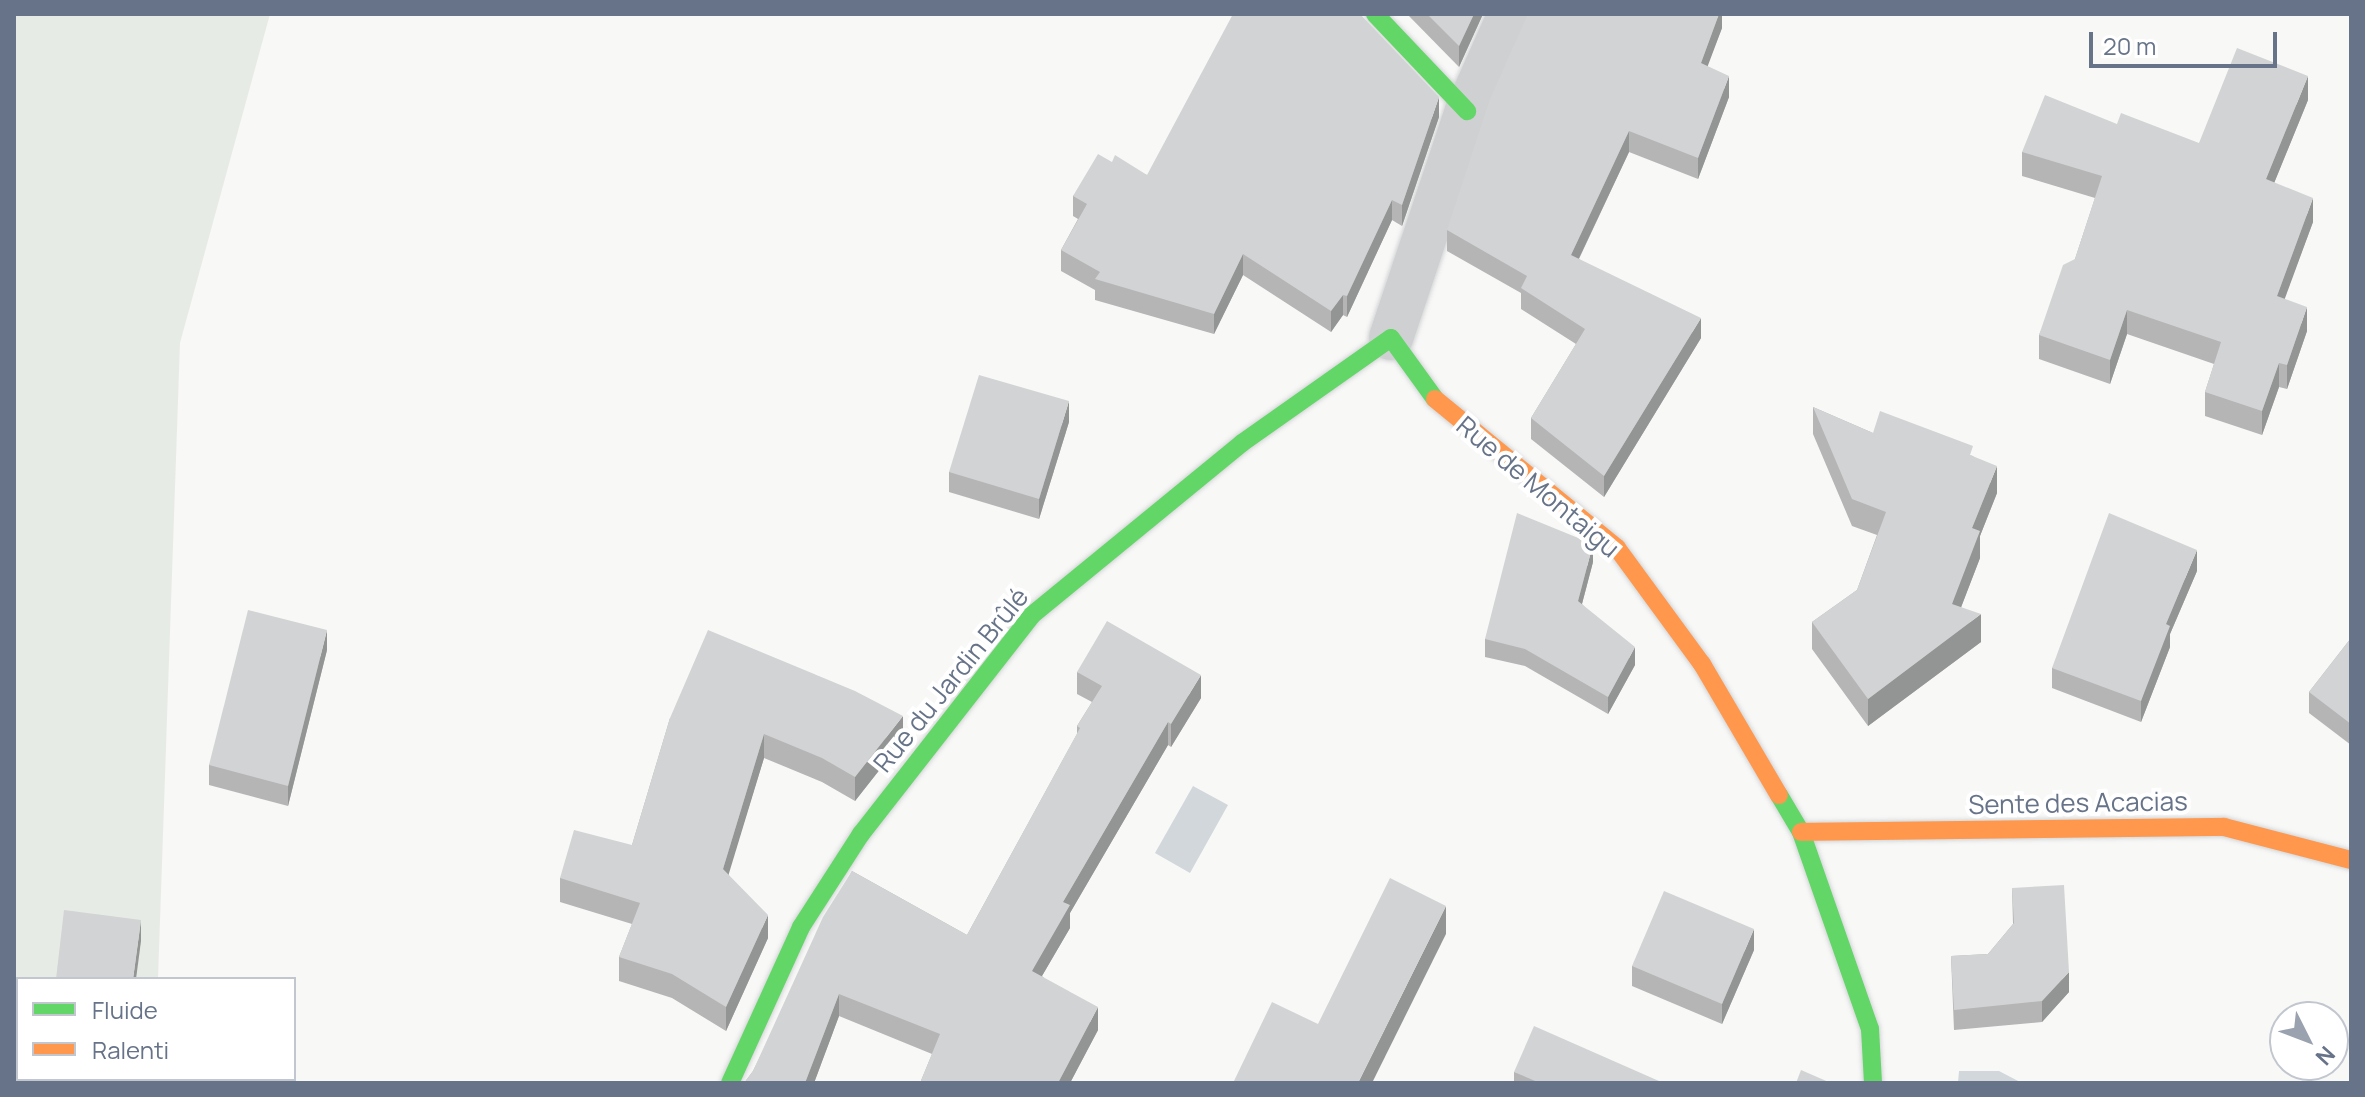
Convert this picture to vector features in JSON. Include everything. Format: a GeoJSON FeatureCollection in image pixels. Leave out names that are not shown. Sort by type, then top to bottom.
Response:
{"type":"FeatureCollection","features":[{"type":"Feature","properties":{"kind":"street"},"geometry":{"type":"LineString","coordinates":[[1375,14],[1467,111]]}},
{"type":"Feature","properties":{"kind":"street"},"geometry":{"type":"LineString","coordinates":[[1391,338],[1467,111],[1510,14]]}},
{"type":"Feature","properties":{"kind":"street","name":"Rue de Montaigu"},"geometry":{"type":"LineString","coordinates":[[1391,338],[1439,405],[1617,548],[1702,664],[1801,832],[1870,1029],[1873,1083]]}},
{"type":"Feature","properties":{"kind":"street","name":"Rue du Jardin Brûlé"},"geometry":{"type":"LineString","coordinates":[[730,1083],[801,927],[861,834],[1032,615],[1242,443],[1391,338]]}},
{"type":"Feature","properties":{"kind":"street","name":"Sente des Acacias"},"geometry":{"type":"LineString","coordinates":[[1801,832],[2224,827],[2351,860]]}},
{"type":"Feature","properties":{"kind":"shaded area"},"geometry":{"type":"Polygon","coordinates":[[[14,14],[270,14],[180,343],[158,977],[16,977],[16,1081],[163,1083],[14,1083],[14,14]]]}},
{"type":"Feature","properties":{"kind":"shaded area"},"geometry":{"type":"Polygon","coordinates":[[[1193,786],[1228,805],[1190,873],[1155,853],[1193,786]]]}},
{"type":"Feature","properties":{"kind":"shaded area"},"geometry":{"type":"Polygon","coordinates":[[[1959,1071],[1999,1071],[2022,1083],[1958,1083],[1959,1071]]]}},
{"type":"Feature","properties":{"kind":"building"},"geometry":{"type":"Polygon","coordinates":[[[1233,14],[1360,14],[1439,97],[1402,205],[1392,200],[1347,296],[1343,295],[1331,311],[1243,254],[1214,314],[1095,279],[1100,272],[1061,250],[1087,204],[1073,196],[1098,154],[1112,162],[1115,155],[1147,175],[1233,14]]]}},
{"type":"Feature","properties":{"kind":"building"},"geometry":{"type":"Polygon","coordinates":[[[1427,14],[1474,14],[1459,46],[1427,14]]]}},
{"type":"Feature","properties":{"kind":"building"},"geometry":{"type":"Polygon","coordinates":[[[1528,14],[1719,14],[1701,63],[1729,76],[1698,158],[1629,131],[1571,255],[1701,318],[1604,476],[1531,418],[1585,329],[1521,288],[1527,276],[1447,230],[1490,99],[1528,14]]]}},
{"type":"Feature","properties":{"kind":"building"},"geometry":{"type":"Polygon","coordinates":[[[2237,48],[2308,76],[2266,179],[2313,198],[2277,296],[2307,307],[2287,365],[2279,363],[2262,411],[2205,392],[2221,342],[2127,310],[2110,360],[2039,335],[2063,265],[2075,259],[2102,176],[2022,152],[2045,95],[2117,124],[2121,113],[2199,143],[2237,48]]]}},
{"type":"Feature","properties":{"kind":"building"},"geometry":{"type":"Polygon","coordinates":[[[979,375],[1069,401],[1039,499],[949,472],[979,375]]]}},
{"type":"Feature","properties":{"kind":"building"},"geometry":{"type":"Polygon","coordinates":[[[1813,407],[1873,433],[1880,411],[1973,446],[1970,455],[1997,466],[1972,528],[1980,531],[1952,604],[1981,614],[1868,699],[1812,622],[1857,590],[1886,512],[1852,499],[1813,407]]]}},
{"type":"Feature","properties":{"kind":"building"},"geometry":{"type":"Polygon","coordinates":[[[1517,513],[1593,544],[1578,601],[1635,647],[1608,697],[1525,649],[1485,639],[1517,513]]]}},
{"type":"Feature","properties":{"kind":"building"},"geometry":{"type":"Polygon","coordinates":[[[2109,513],[2197,550],[2166,624],[2170,626],[2141,701],[2052,668],[2109,513]]]}},
{"type":"Feature","properties":{"kind":"building"},"geometry":{"type":"Polygon","coordinates":[[[248,610],[327,630],[288,786],[209,765],[248,610]]]}},
{"type":"Feature","properties":{"kind":"building"},"geometry":{"type":"Polygon","coordinates":[[[1107,621],[1201,675],[1171,724],[1168,722],[1063,902],[1070,905],[1032,971],[1098,1007],[1058,1083],[920,1083],[940,1034],[839,994],[805,1083],[744,1083],[753,1071],[823,917],[852,871],[967,935],[1080,728],[1077,726],[1102,686],[1077,672],[1107,621]]]}},
{"type":"Feature","properties":{"kind":"building"},"geometry":{"type":"Polygon","coordinates":[[[708,630],[855,691],[903,716],[855,777],[822,758],[764,734],[723,869],[768,915],[726,1007],[672,974],[619,957],[640,903],[560,878],[574,830],[632,845],[670,718],[708,630]]]}},
{"type":"Feature","properties":{"kind":"building"},"geometry":{"type":"Polygon","coordinates":[[[2351,638],[2351,724],[2309,692],[2351,638]]]}},
{"type":"Feature","properties":{"kind":"building"},"geometry":{"type":"Polygon","coordinates":[[[1390,878],[1446,906],[1358,1083],[1233,1083],[1272,1002],[1318,1024],[1390,878]]]}},
{"type":"Feature","properties":{"kind":"building"},"geometry":{"type":"Polygon","coordinates":[[[2064,885],[2069,972],[2042,1001],[1954,1010],[1951,956],[1988,954],[2014,923],[2012,888],[2064,885]]]}},
{"type":"Feature","properties":{"kind":"building"},"geometry":{"type":"Polygon","coordinates":[[[1664,891],[1754,929],[1722,1004],[1632,966],[1664,891]]]}},
{"type":"Feature","properties":{"kind":"building"},"geometry":{"type":"Polygon","coordinates":[[[64,910],[141,920],[133,977],[56,977],[64,910]]]}},
{"type":"Feature","properties":{"kind":"building"},"geometry":{"type":"Polygon","coordinates":[[[1534,1026],[1663,1083],[1540,1083],[1514,1072],[1534,1026]]]}},
{"type":"Feature","properties":{"kind":"building"},"geometry":{"type":"Polygon","coordinates":[[[14,1031],[16,1081],[124,1081],[124,1083],[14,1083],[14,1031]]]}},
{"type":"Feature","properties":{"kind":"building"},"geometry":{"type":"Polygon","coordinates":[[[1801,1070],[1831,1083],[1796,1083],[1801,1070]]]}},
{"type":"Feature","properties":{"kind":"traffic: fast"},"geometry":{"type":"LineString","coordinates":[[1375,14],[1467,111]]}},
{"type":"Feature","properties":{"kind":"traffic: fast"},"geometry":{"type":"LineString","coordinates":[[730,1083],[801,927],[861,834],[1032,615],[1242,443],[1391,338],[1435,399]]}},
{"type":"Feature","properties":{"kind":"traffic: fast"},"geometry":{"type":"LineString","coordinates":[[1779,795],[1801,832],[1870,1029],[1873,1083]]}},
{"type":"Feature","properties":{"kind":"traffic: slow"},"geometry":{"type":"LineString","coordinates":[[1435,399],[1617,548],[1702,664],[1779,795]]}},
{"type":"Feature","properties":{"kind":"traffic: slow"},"geometry":{"type":"LineString","coordinates":[[1801,832],[2224,827],[2351,860]]}}]}
